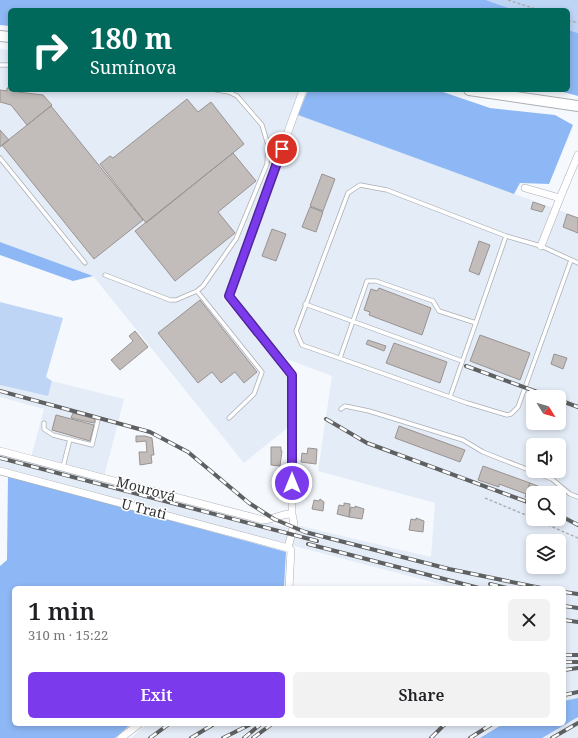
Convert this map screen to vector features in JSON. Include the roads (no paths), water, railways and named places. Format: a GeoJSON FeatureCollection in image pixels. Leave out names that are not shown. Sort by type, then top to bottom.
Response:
{"type":"FeatureCollection","features":[{"type":"Feature","properties":{"kind":"main road"},"geometry":{"type":"LineString","coordinates":[[483,92],[578,106]]}},
{"type":"Feature","properties":{"kind":"street"},"geometry":{"type":"LineString","coordinates":[[289,586],[289,549],[294,524],[292,514],[292,375],[229,296],[302,92]]}},
{"type":"Feature","properties":{"kind":"street"},"geometry":{"type":"LineString","coordinates":[[541,246],[560,198],[576,165],[578,155]]}},
{"type":"Feature","properties":{"kind":"street"},"geometry":{"type":"LineString","coordinates":[[525,188],[560,198]]}},
{"type":"Feature","properties":{"kind":"street","name":"Mourová"},"geometry":{"type":"LineString","coordinates":[[0,451],[263,520],[270,520],[286,514],[292,514]]}},
{"type":"Feature","properties":{"kind":"street","name":"U Trati"},"geometry":{"type":"LineString","coordinates":[[0,471],[289,549]]}},
{"type":"Feature","properties":{"kind":"street"},"geometry":{"type":"LineString","coordinates":[[121,738],[136,726]]}},
{"type":"Feature","properties":{"kind":"lane"},"geometry":{"type":"LineString","coordinates":[[105,275],[170,300],[176,300],[203,286],[236,239],[268,158],[266,137],[259,122],[237,96],[229,92]]}},
{"type":"Feature","properties":{"kind":"lane"},"geometry":{"type":"LineString","coordinates":[[0,158],[85,263]]}},
{"type":"Feature","properties":{"kind":"lane"},"geometry":{"type":"LineString","coordinates":[[571,260],[515,411],[511,414],[502,415],[302,345],[296,331],[348,193],[360,185],[387,190],[506,236],[541,246],[578,263]]}},
{"type":"Feature","properties":{"kind":"lane"},"geometry":{"type":"LineString","coordinates":[[450,397],[506,236]]}},
{"type":"Feature","properties":{"kind":"lane"},"geometry":{"type":"LineString","coordinates":[[340,358],[367,281],[376,281],[432,301],[439,311],[476,323]]}},
{"type":"Feature","properties":{"kind":"lane"},"geometry":{"type":"LineString","coordinates":[[197,290],[262,372],[254,394],[229,418]]}},
{"type":"Feature","properties":{"kind":"lane"},"geometry":{"type":"LineString","coordinates":[[305,304],[462,361]]}},
{"type":"Feature","properties":{"kind":"lane"},"geometry":{"type":"LineString","coordinates":[[341,409],[345,406],[370,411],[463,440],[483,452],[552,479],[570,494],[578,497]]}},
{"type":"Feature","properties":{"kind":"lane"},"geometry":{"type":"LineString","coordinates":[[44,424],[44,429],[53,435],[92,445],[98,420]]}},
{"type":"Feature","properties":{"kind":"lane"},"geometry":{"type":"LineString","coordinates":[[63,468],[70,439]]}},
{"type":"Feature","properties":{"kind":"railway"},"geometry":{"type":"LineString","coordinates":[[466,366],[532,390]]}},
{"type":"Feature","properties":{"kind":"railway"},"geometry":{"type":"LineString","coordinates":[[0,391],[150,432],[188,452],[249,503],[274,519],[305,532],[449,569],[531,586]]}},
{"type":"Feature","properties":{"kind":"railway"},"geometry":{"type":"LineString","coordinates":[[566,403],[578,407]]}},
{"type":"Feature","properties":{"kind":"railway"},"geometry":{"type":"LineString","coordinates":[[326,419],[367,443],[526,501]]}},
{"type":"Feature","properties":{"kind":"railway"},"geometry":{"type":"LineString","coordinates":[[0,458],[317,541]]}},
{"type":"Feature","properties":{"kind":"railway"},"geometry":{"type":"LineString","coordinates":[[566,519],[578,525]]}},
{"type":"Feature","properties":{"kind":"railway"},"geometry":{"type":"LineString","coordinates":[[308,544],[471,586]]}},
{"type":"Feature","properties":{"kind":"railway"},"geometry":{"type":"LineString","coordinates":[[490,584],[498,586]]}},
{"type":"Feature","properties":{"kind":"railway"},"geometry":{"type":"LineString","coordinates":[[566,592],[578,594]]}},
{"type":"Feature","properties":{"kind":"railway"},"geometry":{"type":"LineString","coordinates":[[566,606],[578,608]]}},
{"type":"Feature","properties":{"kind":"railway"},"geometry":{"type":"LineString","coordinates":[[566,620],[578,622]]}},
{"type":"Feature","properties":{"kind":"railway"},"geometry":{"type":"LineString","coordinates":[[566,655],[578,655]]}},
{"type":"Feature","properties":{"kind":"railway"},"geometry":{"type":"LineString","coordinates":[[566,662],[578,662]]}},
{"type":"Feature","properties":{"kind":"railway"},"geometry":{"type":"LineString","coordinates":[[566,670],[578,668]]}},
{"type":"Feature","properties":{"kind":"railway"},"geometry":{"type":"LineString","coordinates":[[566,695],[578,692]]}},
{"type":"Feature","properties":{"kind":"railway"},"geometry":{"type":"LineString","coordinates":[[552,738],[578,723]]}},
{"type":"Feature","properties":{"kind":"railway"},"geometry":{"type":"LineString","coordinates":[[150,738],[166,726]]}},
{"type":"Feature","properties":{"kind":"railway"},"geometry":{"type":"LineString","coordinates":[[191,738],[211,726]]}},
{"type":"Feature","properties":{"kind":"railway"},"geometry":{"type":"LineString","coordinates":[[223,738],[247,726]]}},
{"type":"Feature","properties":{"kind":"railway"},"geometry":{"type":"LineString","coordinates":[[244,738],[259,726]]}},
{"type":"Feature","properties":{"kind":"railway"},"geometry":{"type":"LineString","coordinates":[[253,738],[269,726]]}},
{"type":"Feature","properties":{"kind":"railway"},"geometry":{"type":"LineString","coordinates":[[431,738],[443,726]]}},
{"type":"Feature","properties":{"kind":"railway"},"geometry":{"type":"LineString","coordinates":[[470,738],[489,726]]}}]}
